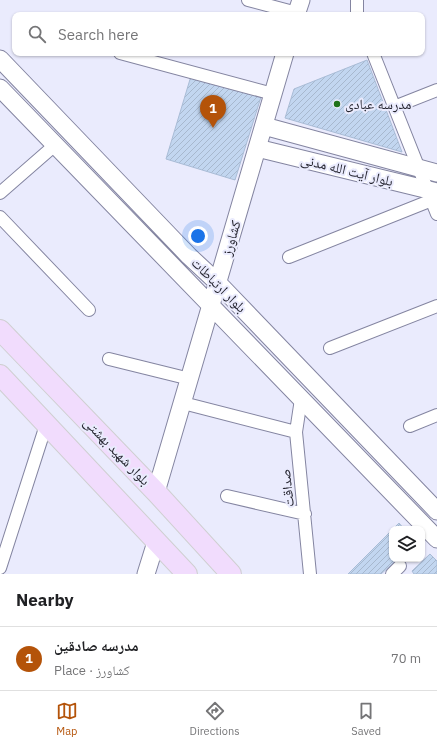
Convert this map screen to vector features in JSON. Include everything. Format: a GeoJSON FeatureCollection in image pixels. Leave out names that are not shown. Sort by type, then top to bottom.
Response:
{"type":"FeatureCollection","features":[{"type":"Feature","properties":{"kind":"main road","name":"بلوار شهید بهشتی"},"geometry":{"type":"LineString","coordinates":[[0,330],[156,492],[231,574]]}},
{"type":"Feature","properties":{"kind":"main road"},"geometry":{"type":"LineString","coordinates":[[0,375],[187,574]]}},
{"type":"Feature","properties":{"kind":"main road"},"geometry":{"type":"LineString","coordinates":[[71,451],[94,429]]}},
{"type":"Feature","properties":{"kind":"street"},"geometry":{"type":"LineString","coordinates":[[248,0],[298,9]]}},
{"type":"Feature","properties":{"kind":"street"},"geometry":{"type":"LineString","coordinates":[[357,0],[358,12]]}},
{"type":"Feature","properties":{"kind":"street"},"geometry":{"type":"LineString","coordinates":[[131,56],[273,94]]}},
{"type":"Feature","properties":{"kind":"street","name":"کشاورز"},"geometry":{"type":"LineString","coordinates":[[156,492],[284,56]]}},
{"type":"Feature","properties":{"kind":"street"},"geometry":{"type":"LineString","coordinates":[[374,56],[419,168],[432,194],[437,214]]}},
{"type":"Feature","properties":{"kind":"street","name":"بلوار ارتباطات"},"geometry":{"type":"LineString","coordinates":[[0,59],[437,511]]}},
{"type":"Feature","properties":{"kind":"street","name":"بلوار ارتباطات"},"geometry":{"type":"LineString","coordinates":[[0,88],[211,306],[435,533]]}},
{"type":"Feature","properties":{"kind":"street"},"geometry":{"type":"LineString","coordinates":[[394,107],[437,90]]}},
{"type":"Feature","properties":{"kind":"street","name":"بلوار آیت الله مدنی"},"geometry":{"type":"LineString","coordinates":[[264,126],[437,173]]}},
{"type":"Feature","properties":{"kind":"street"},"geometry":{"type":"LineString","coordinates":[[0,193],[55,145]]}},
{"type":"Feature","properties":{"kind":"street","name":"بلوار آیت الله مدنی"},"geometry":{"type":"LineString","coordinates":[[257,148],[432,194]]}},
{"type":"Feature","properties":{"kind":"street"},"geometry":{"type":"LineString","coordinates":[[289,257],[432,194]]}},
{"type":"Feature","properties":{"kind":"street"},"geometry":{"type":"LineString","coordinates":[[0,217],[89,310]]}},
{"type":"Feature","properties":{"kind":"street"},"geometry":{"type":"LineString","coordinates":[[330,348],[437,306]]}},
{"type":"Feature","properties":{"kind":"street"},"geometry":{"type":"LineString","coordinates":[[110,359],[190,379]]}},
{"type":"Feature","properties":{"kind":"street","name":"صداقت"},"geometry":{"type":"LineString","coordinates":[[301,398],[296,432],[310,574]]}},
{"type":"Feature","properties":{"kind":"street"},"geometry":{"type":"LineString","coordinates":[[183,403],[296,432]]}},
{"type":"Feature","properties":{"kind":"street"},"geometry":{"type":"LineString","coordinates":[[410,426],[437,415]]}},
{"type":"Feature","properties":{"kind":"street"},"geometry":{"type":"LineString","coordinates":[[0,568],[46,424]]}},
{"type":"Feature","properties":{"kind":"street"},"geometry":{"type":"LineString","coordinates":[[227,496],[305,514]]}},
{"type":"Feature","properties":{"kind":"street"},"geometry":{"type":"LineString","coordinates":[[146,574],[156,542]]}},
{"type":"Feature","properties":{"kind":"building","name":"مدرسه عبادی"},"geometry":{"type":"Polygon","coordinates":[[[367,60],[402,152],[285,118],[294,89],[367,60]]]}},
{"type":"Feature","properties":{"kind":"building"},"geometry":{"type":"Polygon","coordinates":[[[191,76],[261,97],[235,180],[166,159],[191,76]]]}},
{"type":"Feature","properties":{"kind":"building"},"geometry":{"type":"Polygon","coordinates":[[[389,533],[389,562],[395,562],[381,574],[348,574],[389,533]]]}},
{"type":"Feature","properties":{"kind":"building"},"geometry":{"type":"Polygon","coordinates":[[[430,554],[437,561],[437,574],[414,574],[412,571],[422,562],[425,562],[425,559],[430,554]]]}},
{"type":"Feature","properties":{"kind":"place","name":"مدرسه عبادی"},"geometry":{"type":"Point","coordinates":[337,104]}},
{"type":"Feature","properties":{"kind":"place","name":"مدرسه صادقین"},"geometry":{"type":"Point","coordinates":[213,128]}}]}
